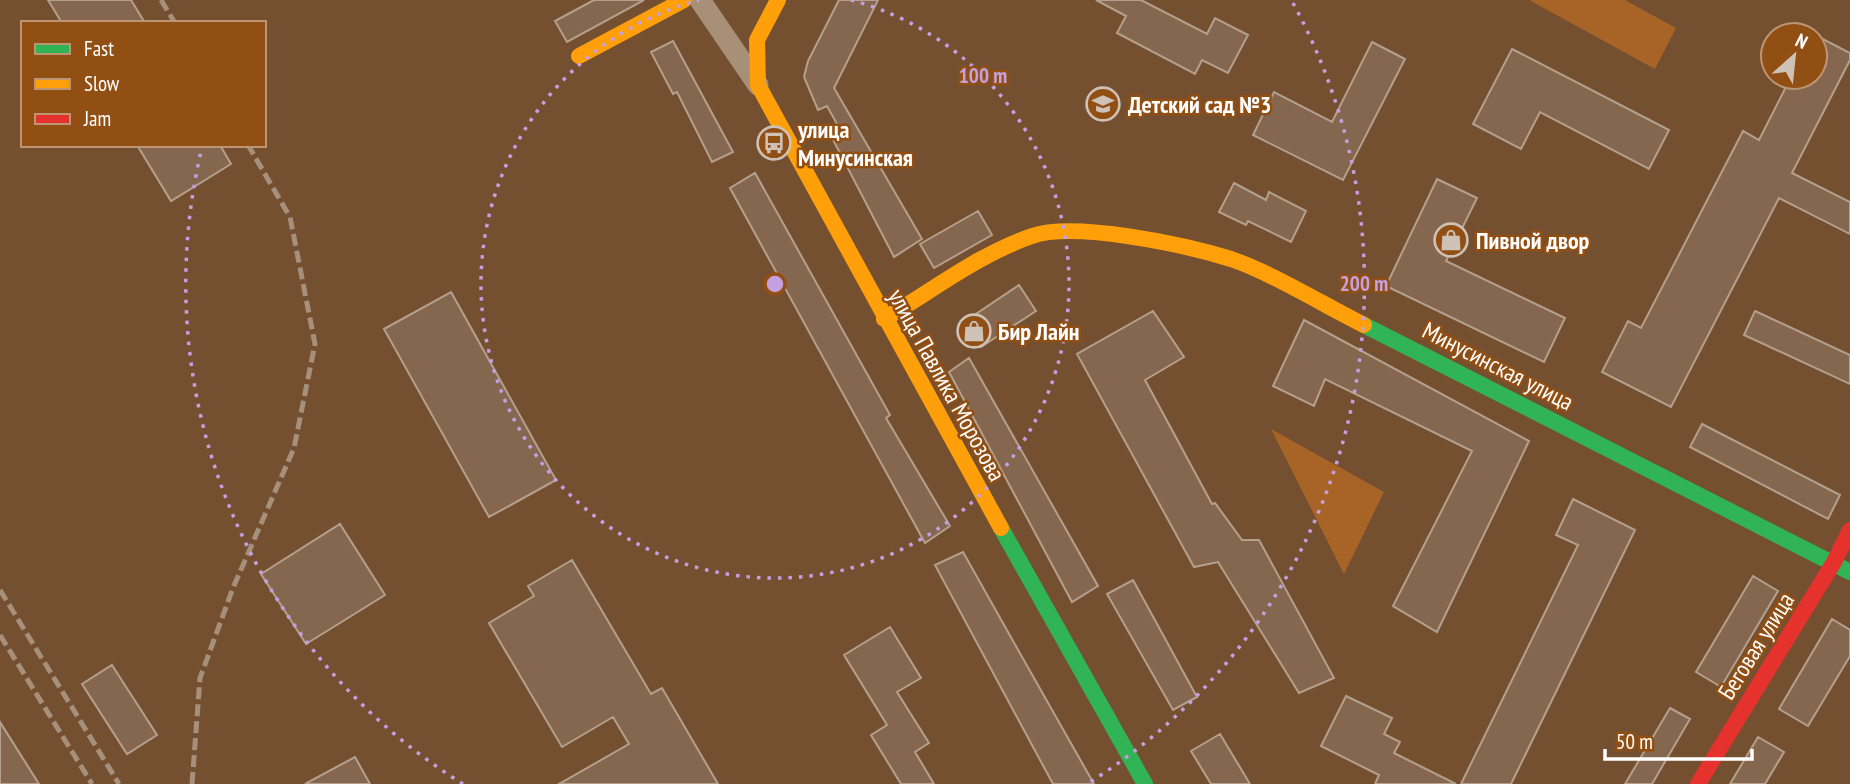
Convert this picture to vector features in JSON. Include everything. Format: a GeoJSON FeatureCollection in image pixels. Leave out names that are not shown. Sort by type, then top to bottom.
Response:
{"type":"FeatureCollection","features":[{"type":"Feature","properties":{"kind":"street"},"geometry":{"type":"LineString","coordinates":[[579,56],[684,0]]}},
{"type":"Feature","properties":{"kind":"street"},"geometry":{"type":"LineString","coordinates":[[700,0],[758,85]]}},
{"type":"Feature","properties":{"kind":"street","name":"улица Павлика Морозова"},"geometry":{"type":"LineString","coordinates":[[778,0],[757,40],[758,85],[884,319],[1145,784]]}},
{"type":"Feature","properties":{"kind":"street","name":"Минусинская улица"},"geometry":{"type":"LineString","coordinates":[[884,319],[1018,242],[1047,231],[1085,231],[1233,260],[1850,572]]}},
{"type":"Feature","properties":{"kind":"street","name":"Беговая улица"},"geometry":{"type":"LineString","coordinates":[[1698,784],[1834,562],[1850,530]]}},
{"type":"Feature","properties":{"kind":"shaded area"},"geometry":{"type":"Polygon","coordinates":[[[1529,0],[1625,0],[1676,28],[1655,69],[1529,0]]]}},
{"type":"Feature","properties":{"kind":"shaded area"},"geometry":{"type":"Polygon","coordinates":[[[1271,429],[1384,492],[1344,574],[1271,429]]]}},
{"type":"Feature","properties":{"kind":"building"},"geometry":{"type":"Polygon","coordinates":[[[48,0],[131,0],[144,21],[61,21],[48,0]]]}},
{"type":"Feature","properties":{"kind":"building"},"geometry":{"type":"Polygon","coordinates":[[[594,0],[644,0],[567,42],[555,21],[594,0]]]}},
{"type":"Feature","properties":{"kind":"building"},"geometry":{"type":"Polygon","coordinates":[[[839,0],[878,0],[834,88],[922,239],[894,257],[828,130],[837,124],[827,106],[818,110],[804,77],[808,61],[839,0]]]}},
{"type":"Feature","properties":{"kind":"building"},"geometry":{"type":"Polygon","coordinates":[[[1096,0],[1141,0],[1207,34],[1215,18],[1248,35],[1228,73],[1202,60],[1195,74],[1117,33],[1126,16],[1096,0]]]}},
{"type":"Feature","properties":{"kind":"building"},"geometry":{"type":"Polygon","coordinates":[[[673,41],[733,152],[712,162],[677,92],[673,94],[651,52],[673,41]]]}},
{"type":"Feature","properties":{"kind":"building"},"geometry":{"type":"Polygon","coordinates":[[[1372,42],[1405,59],[1343,180],[1253,135],[1274,92],[1332,122],[1372,42]]]}},
{"type":"Feature","properties":{"kind":"building"},"geometry":{"type":"Polygon","coordinates":[[[1829,42],[1850,53],[1850,60],[1792,173],[1850,202],[1850,234],[1779,198],[1671,407],[1602,372],[1628,321],[1641,328],[1743,131],[1759,140],[1784,91],[1829,91],[1829,42]]]}},
{"type":"Feature","properties":{"kind":"building"},"geometry":{"type":"Polygon","coordinates":[[[1512,49],[1669,130],[1649,169],[1540,112],[1521,149],[1473,124],[1512,49]]]}},
{"type":"Feature","properties":{"kind":"building"},"geometry":{"type":"Polygon","coordinates":[[[138,147],[221,147],[231,164],[171,201],[138,147]]]}},
{"type":"Feature","properties":{"kind":"building"},"geometry":{"type":"Polygon","coordinates":[[[755,173],[890,415],[886,418],[950,526],[925,543],[730,188],[755,173]]]}},
{"type":"Feature","properties":{"kind":"building"},"geometry":{"type":"Polygon","coordinates":[[[1437,179],[1477,198],[1446,261],[1565,318],[1544,362],[1386,286],[1437,179]]]}},
{"type":"Feature","properties":{"kind":"building"},"geometry":{"type":"Polygon","coordinates":[[[1234,183],[1266,200],[1269,192],[1306,211],[1291,242],[1248,221],[1246,225],[1219,212],[1234,183]]]}},
{"type":"Feature","properties":{"kind":"building"},"geometry":{"type":"Polygon","coordinates":[[[978,211],[992,235],[934,268],[920,244],[978,211]]]}},
{"type":"Feature","properties":{"kind":"building"},"geometry":{"type":"Polygon","coordinates":[[[1019,285],[1036,311],[981,347],[964,322],[1019,285]]]}},
{"type":"Feature","properties":{"kind":"building"},"geometry":{"type":"Polygon","coordinates":[[[451,292],[556,480],[489,517],[384,329],[451,292]]]}},
{"type":"Feature","properties":{"kind":"building"},"geometry":{"type":"Polygon","coordinates":[[[1153,311],[1184,357],[1145,380],[1212,504],[1215,503],[1242,540],[1259,540],[1334,678],[1299,693],[1218,562],[1194,567],[1077,354],[1153,311]]]}},
{"type":"Feature","properties":{"kind":"building"},"geometry":{"type":"Polygon","coordinates":[[[1755,311],[1850,355],[1850,384],[1744,335],[1755,311]]]}},
{"type":"Feature","properties":{"kind":"building"},"geometry":{"type":"Polygon","coordinates":[[[1304,320],[1529,441],[1437,632],[1393,606],[1472,451],[1325,379],[1314,406],[1273,386],[1304,320]]]}},
{"type":"Feature","properties":{"kind":"building"},"geometry":{"type":"Polygon","coordinates":[[[969,358],[1098,586],[1072,602],[949,372],[969,358]]]}},
{"type":"Feature","properties":{"kind":"building"},"geometry":{"type":"Polygon","coordinates":[[[1702,424],[1840,495],[1828,519],[1690,447],[1702,424]]]}},
{"type":"Feature","properties":{"kind":"building"},"geometry":{"type":"Polygon","coordinates":[[[1573,499],[1635,530],[1511,784],[1461,784],[1578,545],[1556,535],[1573,499]]]}},
{"type":"Feature","properties":{"kind":"building"},"geometry":{"type":"Polygon","coordinates":[[[340,524],[385,595],[306,644],[261,574],[340,524]]]}},
{"type":"Feature","properties":{"kind":"building"},"geometry":{"type":"Polygon","coordinates":[[[963,552],[1094,784],[1053,784],[935,565],[963,552]]]}},
{"type":"Feature","properties":{"kind":"building"},"geometry":{"type":"Polygon","coordinates":[[[572,560],[651,694],[662,688],[718,784],[559,784],[629,744],[613,717],[562,747],[489,623],[534,596],[528,586],[572,560]]]}},
{"type":"Feature","properties":{"kind":"building"},"geometry":{"type":"Polygon","coordinates":[[[1753,576],[1778,591],[1721,687],[1696,672],[1753,576]]]}},
{"type":"Feature","properties":{"kind":"building"},"geometry":{"type":"Polygon","coordinates":[[[1133,580],[1197,697],[1173,710],[1107,594],[1133,580]]]}},
{"type":"Feature","properties":{"kind":"building"},"geometry":{"type":"Polygon","coordinates":[[[1832,619],[1850,630],[1850,656],[1808,726],[1779,709],[1832,619]]]}},
{"type":"Feature","properties":{"kind":"building"},"geometry":{"type":"Polygon","coordinates":[[[890,627],[921,678],[897,692],[929,743],[915,752],[934,784],[901,784],[871,735],[887,725],[844,655],[890,627]]]}},
{"type":"Feature","properties":{"kind":"building"},"geometry":{"type":"Polygon","coordinates":[[[112,665],[157,735],[127,754],[82,684],[112,665]]]}},
{"type":"Feature","properties":{"kind":"building"},"geometry":{"type":"Polygon","coordinates":[[[1346,696],[1392,718],[1384,734],[1400,742],[1394,753],[1456,784],[1375,784],[1379,775],[1321,746],[1346,696]]]}},
{"type":"Feature","properties":{"kind":"building"},"geometry":{"type":"Polygon","coordinates":[[[1670,708],[1690,719],[1652,784],[1625,784],[1670,708]]]}},
{"type":"Feature","properties":{"kind":"building"},"geometry":{"type":"Polygon","coordinates":[[[0,722],[39,784],[0,784],[0,722]]]}},
{"type":"Feature","properties":{"kind":"building"},"geometry":{"type":"Polygon","coordinates":[[[1220,734],[1250,784],[1211,784],[1191,751],[1220,734]]]}},
{"type":"Feature","properties":{"kind":"building"},"geometry":{"type":"Polygon","coordinates":[[[1758,737],[1784,752],[1765,784],[1730,784],[1758,737]]]}},
{"type":"Feature","properties":{"kind":"building"},"geometry":{"type":"Polygon","coordinates":[[[355,757],[370,784],[305,784],[355,757]]]}},
{"type":"Feature","properties":{"kind":"railway"},"geometry":{"type":"LineString","coordinates":[[161,0],[174,21]]}},
{"type":"Feature","properties":{"kind":"railway"},"geometry":{"type":"LineString","coordinates":[[192,784],[200,678],[233,588],[294,448],[315,344],[290,217],[249,147]]}},
{"type":"Feature","properties":{"kind":"railway"},"geometry":{"type":"LineString","coordinates":[[0,590],[119,784]]}},
{"type":"Feature","properties":{"kind":"railway"},"geometry":{"type":"LineString","coordinates":[[0,635],[92,784]]}},
{"type":"Feature","properties":{"kind":"traffic: fast"},"geometry":{"type":"LineString","coordinates":[[1364,325],[1850,572]]}},
{"type":"Feature","properties":{"kind":"traffic: fast"},"geometry":{"type":"LineString","coordinates":[[1001,528],[1145,784]]}},
{"type":"Feature","properties":{"kind":"traffic: slow"},"geometry":{"type":"LineString","coordinates":[[579,56],[684,0]]}},
{"type":"Feature","properties":{"kind":"traffic: slow"},"geometry":{"type":"LineString","coordinates":[[778,0],[757,40],[758,85],[1001,528]]}},
{"type":"Feature","properties":{"kind":"traffic: slow"},"geometry":{"type":"LineString","coordinates":[[884,319],[975,263],[1012,244],[1051,232],[1075,231],[1160,242],[1231,259],[1281,281],[1364,325]]}},
{"type":"Feature","properties":{"kind":"traffic: jam"},"geometry":{"type":"LineString","coordinates":[[1698,784],[1834,562],[1850,530]]}},
{"type":"Feature","properties":{"kind":"place","name":"Детский сад №3"},"geometry":{"type":"Point","coordinates":[1103,104]}},
{"type":"Feature","properties":{"kind":"place","name":"улица Минусинская"},"geometry":{"type":"Point","coordinates":[774,143]}},
{"type":"Feature","properties":{"kind":"place","name":"Пивной двор"},"geometry":{"type":"Point","coordinates":[1451,240]}},
{"type":"Feature","properties":{"kind":"place","name":"Бир Лайн"},"geometry":{"type":"Point","coordinates":[974,331]}}]}
